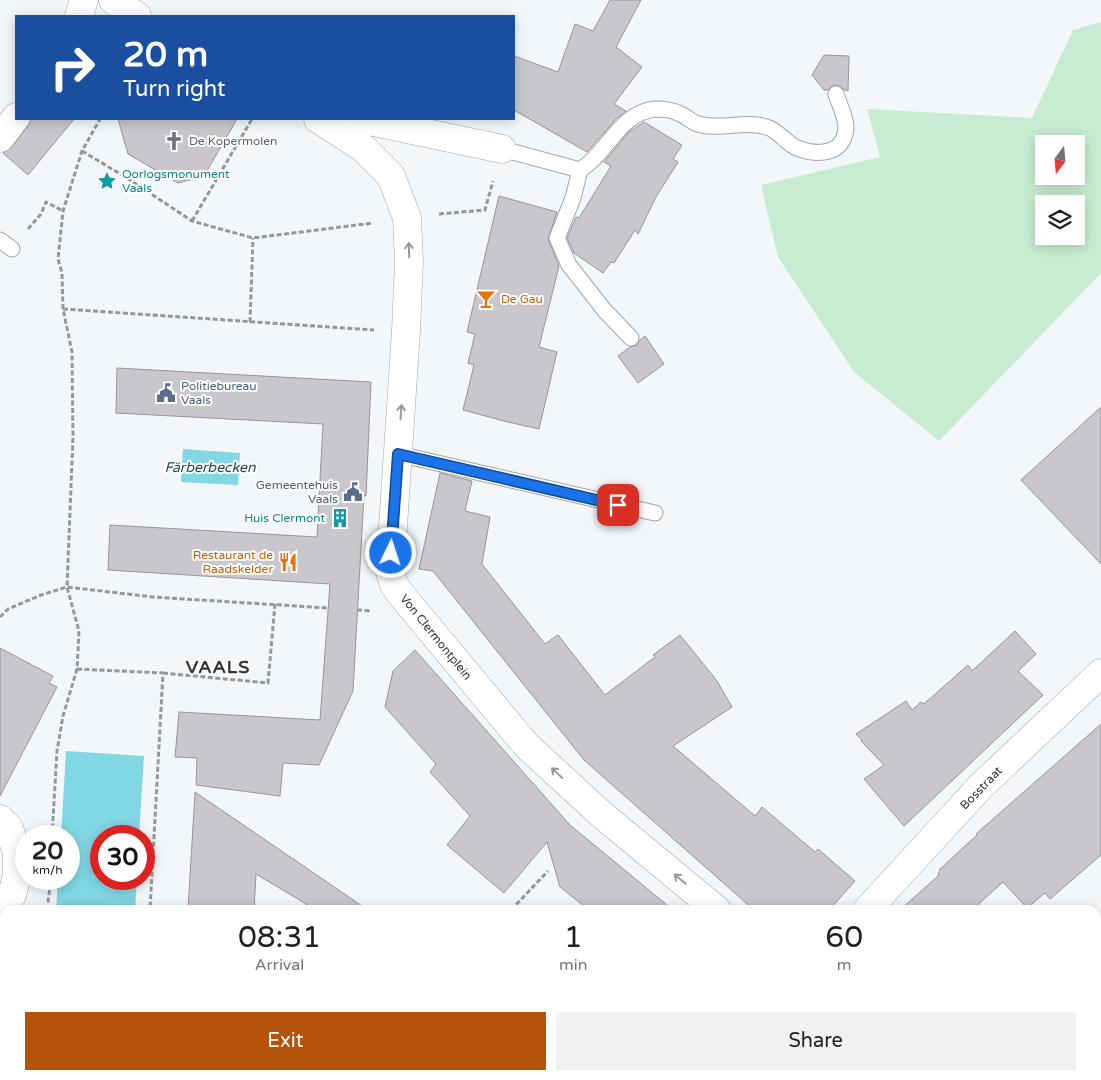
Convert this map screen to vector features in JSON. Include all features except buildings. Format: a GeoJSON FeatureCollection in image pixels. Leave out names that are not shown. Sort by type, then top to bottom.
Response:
{"type":"FeatureCollection","features":[{"type":"Feature","properties":{"kind":"street"},"geometry":{"type":"LineString","coordinates":[[79,15],[84,0]]}},
{"type":"Feature","properties":{"kind":"street"},"geometry":{"type":"LineString","coordinates":[[113,0],[136,15]]}},
{"type":"Feature","properties":{"kind":"street"},"geometry":{"type":"LineString","coordinates":[[0,138],[15,118]]}},
{"type":"Feature","properties":{"kind":"street","name":"Von Clermontplein"},"geometry":{"type":"LineString","coordinates":[[320,120],[363,148],[391,176],[408,218],[409,261],[406,331],[390,572],[394,585],[429,630],[526,745],[601,814],[711,905]]}},
{"type":"Feature","properties":{"kind":"street"},"geometry":{"type":"LineString","coordinates":[[365,120],[502,149]]}},
{"type":"Feature","properties":{"kind":"street","name":"Bosstraat"},"geometry":{"type":"LineString","coordinates":[[873,905],[981,786],[1101,672]]}},
{"type":"Feature","properties":{"kind":"street"},"geometry":{"type":"LineString","coordinates":[[0,819],[9,828],[17,853],[17,876],[12,895],[6,905]]}},
{"type":"Feature","properties":{"kind":"lane"},"geometry":{"type":"LineString","coordinates":[[502,149],[580,170],[592,163],[613,134],[635,115],[656,109],[678,112],[697,124],[724,126],[757,124],[772,129],[796,148],[818,153],[834,150],[842,142],[846,126],[836,94]]}},
{"type":"Feature","properties":{"kind":"lane"},"geometry":{"type":"LineString","coordinates":[[580,170],[573,198],[557,238],[569,265],[605,311],[631,338]]}},
{"type":"Feature","properties":{"kind":"lane"},"geometry":{"type":"LineString","coordinates":[[398,454],[655,513]]}},
{"type":"Feature","properties":{"kind":"path"},"geometry":{"type":"LineString","coordinates":[[53,825],[57,751],[63,716],[77,669],[79,631],[67,587],[73,437],[72,352],[63,309],[62,273],[58,259],[63,211],[82,152],[99,120]]}},
{"type":"Feature","properties":{"kind":"path"},"geometry":{"type":"LineString","coordinates":[[192,221],[251,120]]}},
{"type":"Feature","properties":{"kind":"path"},"geometry":{"type":"LineString","coordinates":[[82,152],[127,178],[192,221],[253,238],[484,210]]}},
{"type":"Feature","properties":{"kind":"path"},"geometry":{"type":"LineString","coordinates":[[6,245],[41,214],[46,202],[63,211]]}},
{"type":"Feature","properties":{"kind":"path"},"geometry":{"type":"LineString","coordinates":[[250,322],[253,238]]}},
{"type":"Feature","properties":{"kind":"path"},"geometry":{"type":"LineString","coordinates":[[63,309],[406,331]]}},
{"type":"Feature","properties":{"kind":"path"},"geometry":{"type":"LineString","coordinates":[[0,617],[8,609],[41,595],[67,587],[153,597],[328,608]]}},
{"type":"Feature","properties":{"kind":"path"},"geometry":{"type":"LineString","coordinates":[[77,669],[163,673],[268,683],[275,604]]}},
{"type":"Feature","properties":{"kind":"path"},"geometry":{"type":"LineString","coordinates":[[150,905],[163,673]]}},
{"type":"Feature","properties":{"kind":"path"},"geometry":{"type":"LineString","coordinates":[[516,905],[548,870]]}},
{"type":"Feature","properties":{"kind":"path"},"geometry":{"type":"LineString","coordinates":[[48,905],[50,890]]}},
{"type":"Feature","properties":{"kind":"green space"},"geometry":{"type":"Polygon","coordinates":[[[1101,22],[1101,273],[939,441],[854,372],[778,257],[761,185],[880,157],[867,109],[1032,118],[1073,30],[1101,22]]]}},
{"type":"Feature","properties":{"kind":"water","name":"Färberbecken"},"geometry":{"type":"Polygon","coordinates":[[[183,449],[240,453],[238,485],[181,482],[183,449]]]}},
{"type":"Feature","properties":{"kind":"water"},"geometry":{"type":"Polygon","coordinates":[[[66,751],[144,756],[140,825],[90,825],[90,890],[136,890],[135,905],[56,905],[57,890],[80,890],[80,825],[62,825],[66,751]]]}},
{"type":"Feature","properties":{"kind":"place","name":"De Kopermolen"},"geometry":{"type":"Point","coordinates":[174,141]}},
{"type":"Feature","properties":{"kind":"place","name":"Oorlogsmonument Vaals"},"geometry":{"type":"Point","coordinates":[107,181]}},
{"type":"Feature","properties":{"kind":"place","name":"De Gau"},"geometry":{"type":"Point","coordinates":[486,299]}},
{"type":"Feature","properties":{"kind":"place","name":"Politiebureau Vaals"},"geometry":{"type":"Point","coordinates":[166,393]}},
{"type":"Feature","properties":{"kind":"place","name":"Gemeentehuis Vaals"},"geometry":{"type":"Point","coordinates":[353,492]}},
{"type":"Feature","properties":{"kind":"place","name":"Huis Clermont"},"geometry":{"type":"Point","coordinates":[340,518]}},
{"type":"Feature","properties":{"kind":"place","name":"Restaurant de Raadskelder"},"geometry":{"type":"Point","coordinates":[288,562]}},
{"type":"Feature","properties":{"kind":"district","name":"VAALS"},"geometry":{"type":"Point","coordinates":[218,667]}},
{"type":"Feature","properties":{"kind":"route"},"geometry":{"type":"LineString","coordinates":[[391,553],[398,454],[618,505]]}}]}
